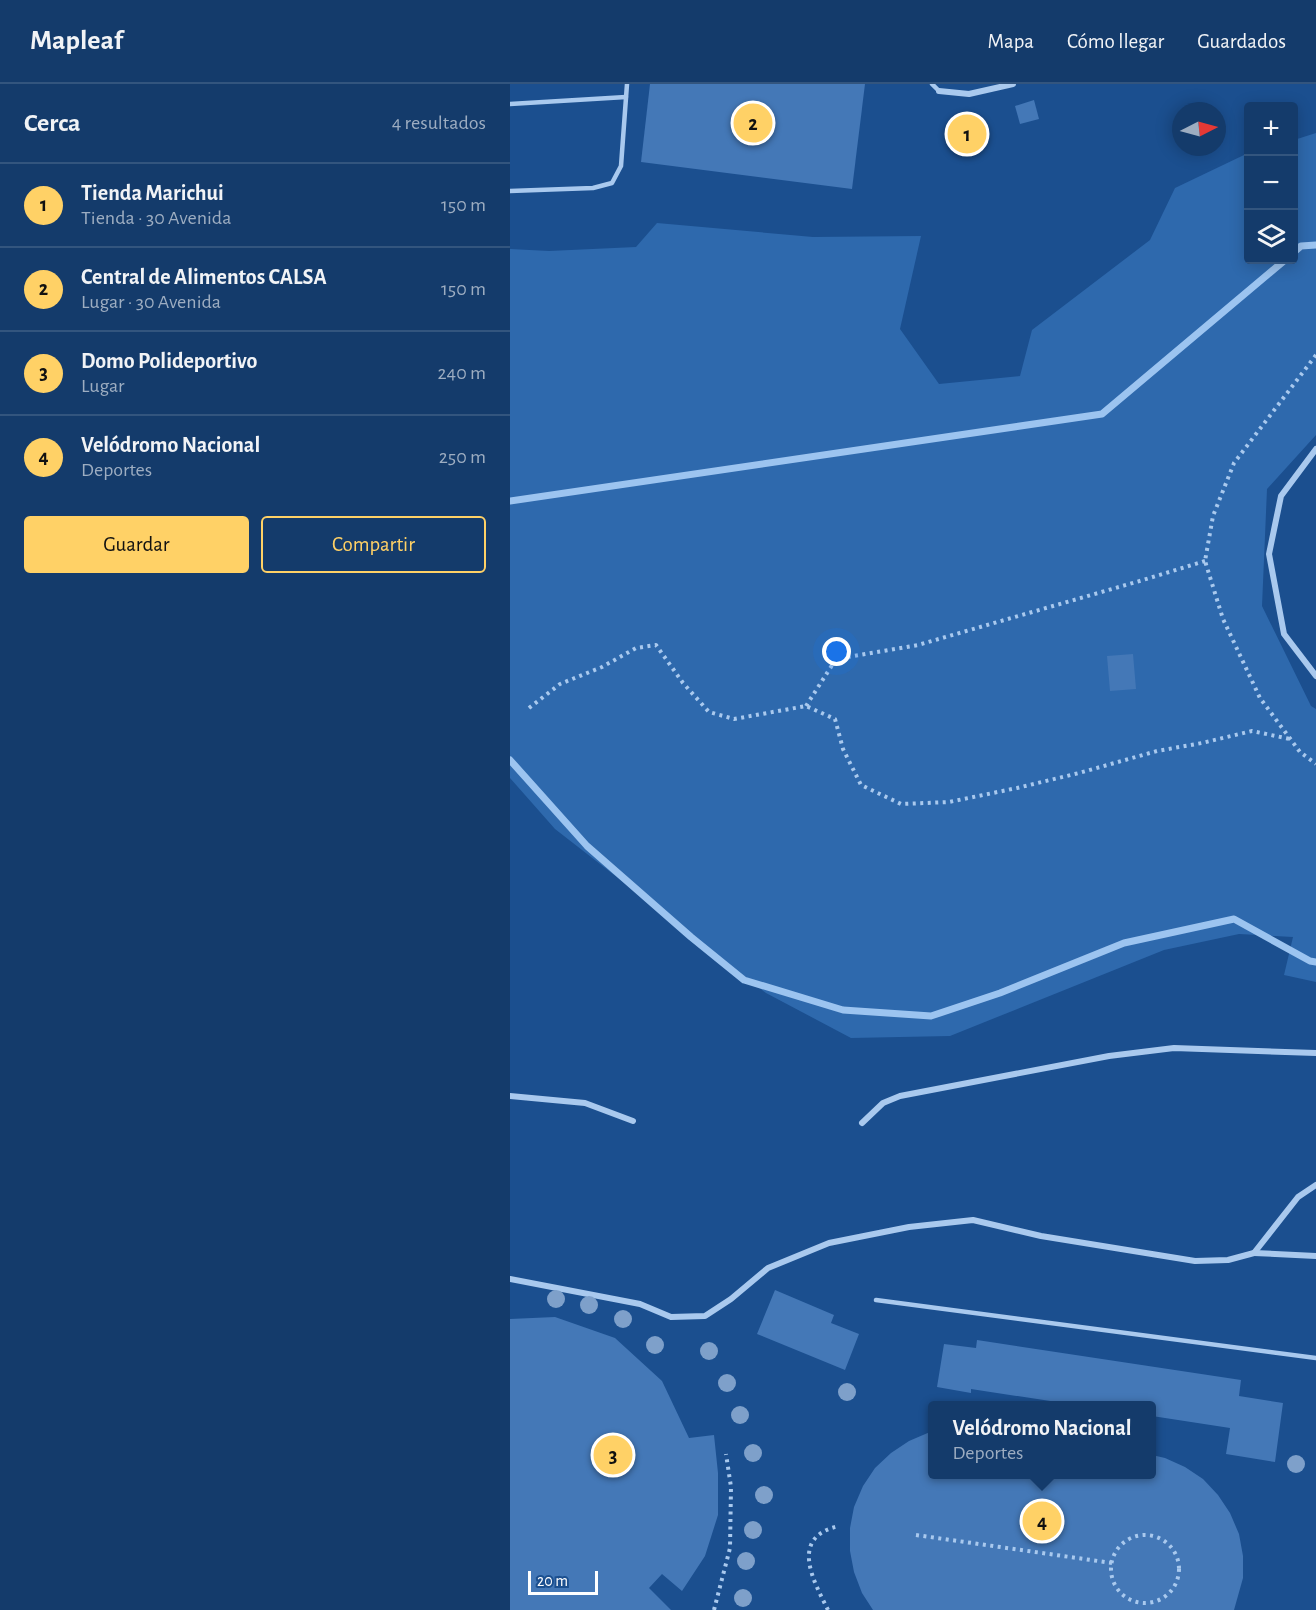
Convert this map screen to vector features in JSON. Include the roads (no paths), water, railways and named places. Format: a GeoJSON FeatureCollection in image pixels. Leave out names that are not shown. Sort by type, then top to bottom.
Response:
{"type":"FeatureCollection","features":[{"type":"Feature","properties":{"kind":"street"},"geometry":{"type":"LineString","coordinates":[[939,91],[969,94],[1013,84]]}},
{"type":"Feature","properties":{"kind":"street"},"geometry":{"type":"LineString","coordinates":[[1316,449],[1281,496],[1269,554],[1284,634],[1316,676]]}},
{"type":"Feature","properties":{"kind":"street"},"geometry":{"type":"LineString","coordinates":[[862,1123],[883,1103],[900,1096],[1109,1056],[1174,1048],[1316,1053]]}},
{"type":"Feature","properties":{"kind":"street"},"geometry":{"type":"LineString","coordinates":[[510,1096],[585,1103],[633,1121]]}},
{"type":"Feature","properties":{"kind":"street"},"geometry":{"type":"LineString","coordinates":[[1254,1253],[1298,1197],[1316,1185]]}},
{"type":"Feature","properties":{"kind":"street"},"geometry":{"type":"LineString","coordinates":[[510,1279],[640,1304],[671,1317],[705,1316],[731,1299],[768,1268],[829,1243],[909,1227],[973,1220],[1041,1236],[1195,1261],[1228,1260],[1254,1253],[1316,1256]]}},
{"type":"Feature","properties":{"kind":"lane"},"geometry":{"type":"LineString","coordinates":[[510,191],[593,188],[612,183],[621,166],[627,84]]}},
{"type":"Feature","properties":{"kind":"lane"},"geometry":{"type":"LineString","coordinates":[[932,84],[939,91]]}},
{"type":"Feature","properties":{"kind":"lane"},"geometry":{"type":"LineString","coordinates":[[510,104],[626,97]]}},
{"type":"Feature","properties":{"kind":"lane"},"geometry":{"type":"LineString","coordinates":[[876,1300],[1316,1358]]}},
{"type":"Feature","properties":{"kind":"waterway"},"geometry":{"type":"LineString","coordinates":[[1298,249],[1301,246],[1316,245]]}},
{"type":"Feature","properties":{"kind":"waterway"},"geometry":{"type":"LineString","coordinates":[[510,501],[1102,414],[1280,264]]}},
{"type":"Feature","properties":{"kind":"waterway"},"geometry":{"type":"LineString","coordinates":[[510,760],[587,846],[744,980],[843,1010],[931,1016],[1000,993],[1124,943],[1234,919],[1310,961],[1316,962]]}},
{"type":"Feature","properties":{"kind":"place","name":"Central de Alimentos CALSA"},"geometry":{"type":"Point","coordinates":[753,123]}},
{"type":"Feature","properties":{"kind":"place","name":"Tienda Marichui"},"geometry":{"type":"Point","coordinates":[967,134]}},
{"type":"Feature","properties":{"kind":"place","name":"Domo Polideportivo"},"geometry":{"type":"Point","coordinates":[613,1455]}},
{"type":"Feature","properties":{"kind":"place","name":"Velódromo Nacional"},"geometry":{"type":"Point","coordinates":[1042,1521]}}]}
